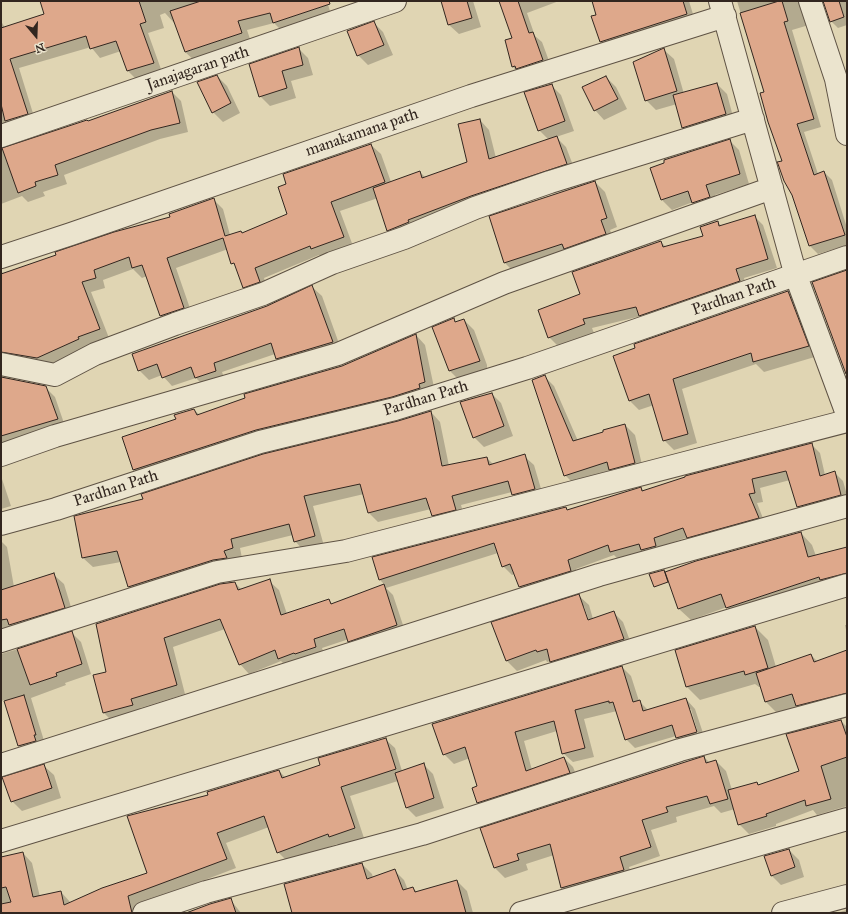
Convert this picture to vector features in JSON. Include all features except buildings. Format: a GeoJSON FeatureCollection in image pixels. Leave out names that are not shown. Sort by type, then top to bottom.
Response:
{"type":"FeatureCollection","features":[{"type":"Feature","properties":{"kind":"street","name":"Janajagaran path"},"geometry":{"type":"LineString","coordinates":[[1,136],[395,1]]}},
{"type":"Feature","properties":{"kind":"street"},"geometry":{"type":"LineString","coordinates":[[810,1],[836,79],[847,134]]}},
{"type":"Feature","properties":{"kind":"street"},"geometry":{"type":"LineString","coordinates":[[722,9],[796,276],[847,414]]}},
{"type":"Feature","properties":{"kind":"street","name":"manakamana path"},"geometry":{"type":"LineString","coordinates":[[1,257],[72,234],[722,9]]}},
{"type":"Feature","properties":{"kind":"street"},"geometry":{"type":"LineString","coordinates":[[1,364],[55,375],[95,354],[175,324],[263,294],[332,263],[404,238],[475,208],[550,182],[753,119]]}},
{"type":"Feature","properties":{"kind":"street"},"geometry":{"type":"LineString","coordinates":[[1,454],[56,436],[338,354],[504,283],[772,188]]}},
{"type":"Feature","properties":{"kind":"street","name":"Pardhan Path"},"geometry":{"type":"LineString","coordinates":[[1,524],[56,509],[260,442],[395,409],[505,375],[796,276],[847,257]]}},
{"type":"Feature","properties":{"kind":"street"},"geometry":{"type":"LineString","coordinates":[[1,641],[217,572],[346,551],[847,421]]}},
{"type":"Feature","properties":{"kind":"street"},"geometry":{"type":"LineString","coordinates":[[1,765],[600,575],[847,506]]}},
{"type":"Feature","properties":{"kind":"street"},"geometry":{"type":"LineString","coordinates":[[1,841],[847,585]]}},
{"type":"Feature","properties":{"kind":"street"},"geometry":{"type":"LineString","coordinates":[[144,913],[206,892],[422,834],[680,750],[847,705]]}},
{"type":"Feature","properties":{"kind":"street"},"geometry":{"type":"LineString","coordinates":[[521,913],[847,819]]}},
{"type":"Feature","properties":{"kind":"street"},"geometry":{"type":"LineString","coordinates":[[783,913],[847,896]]}}]}
